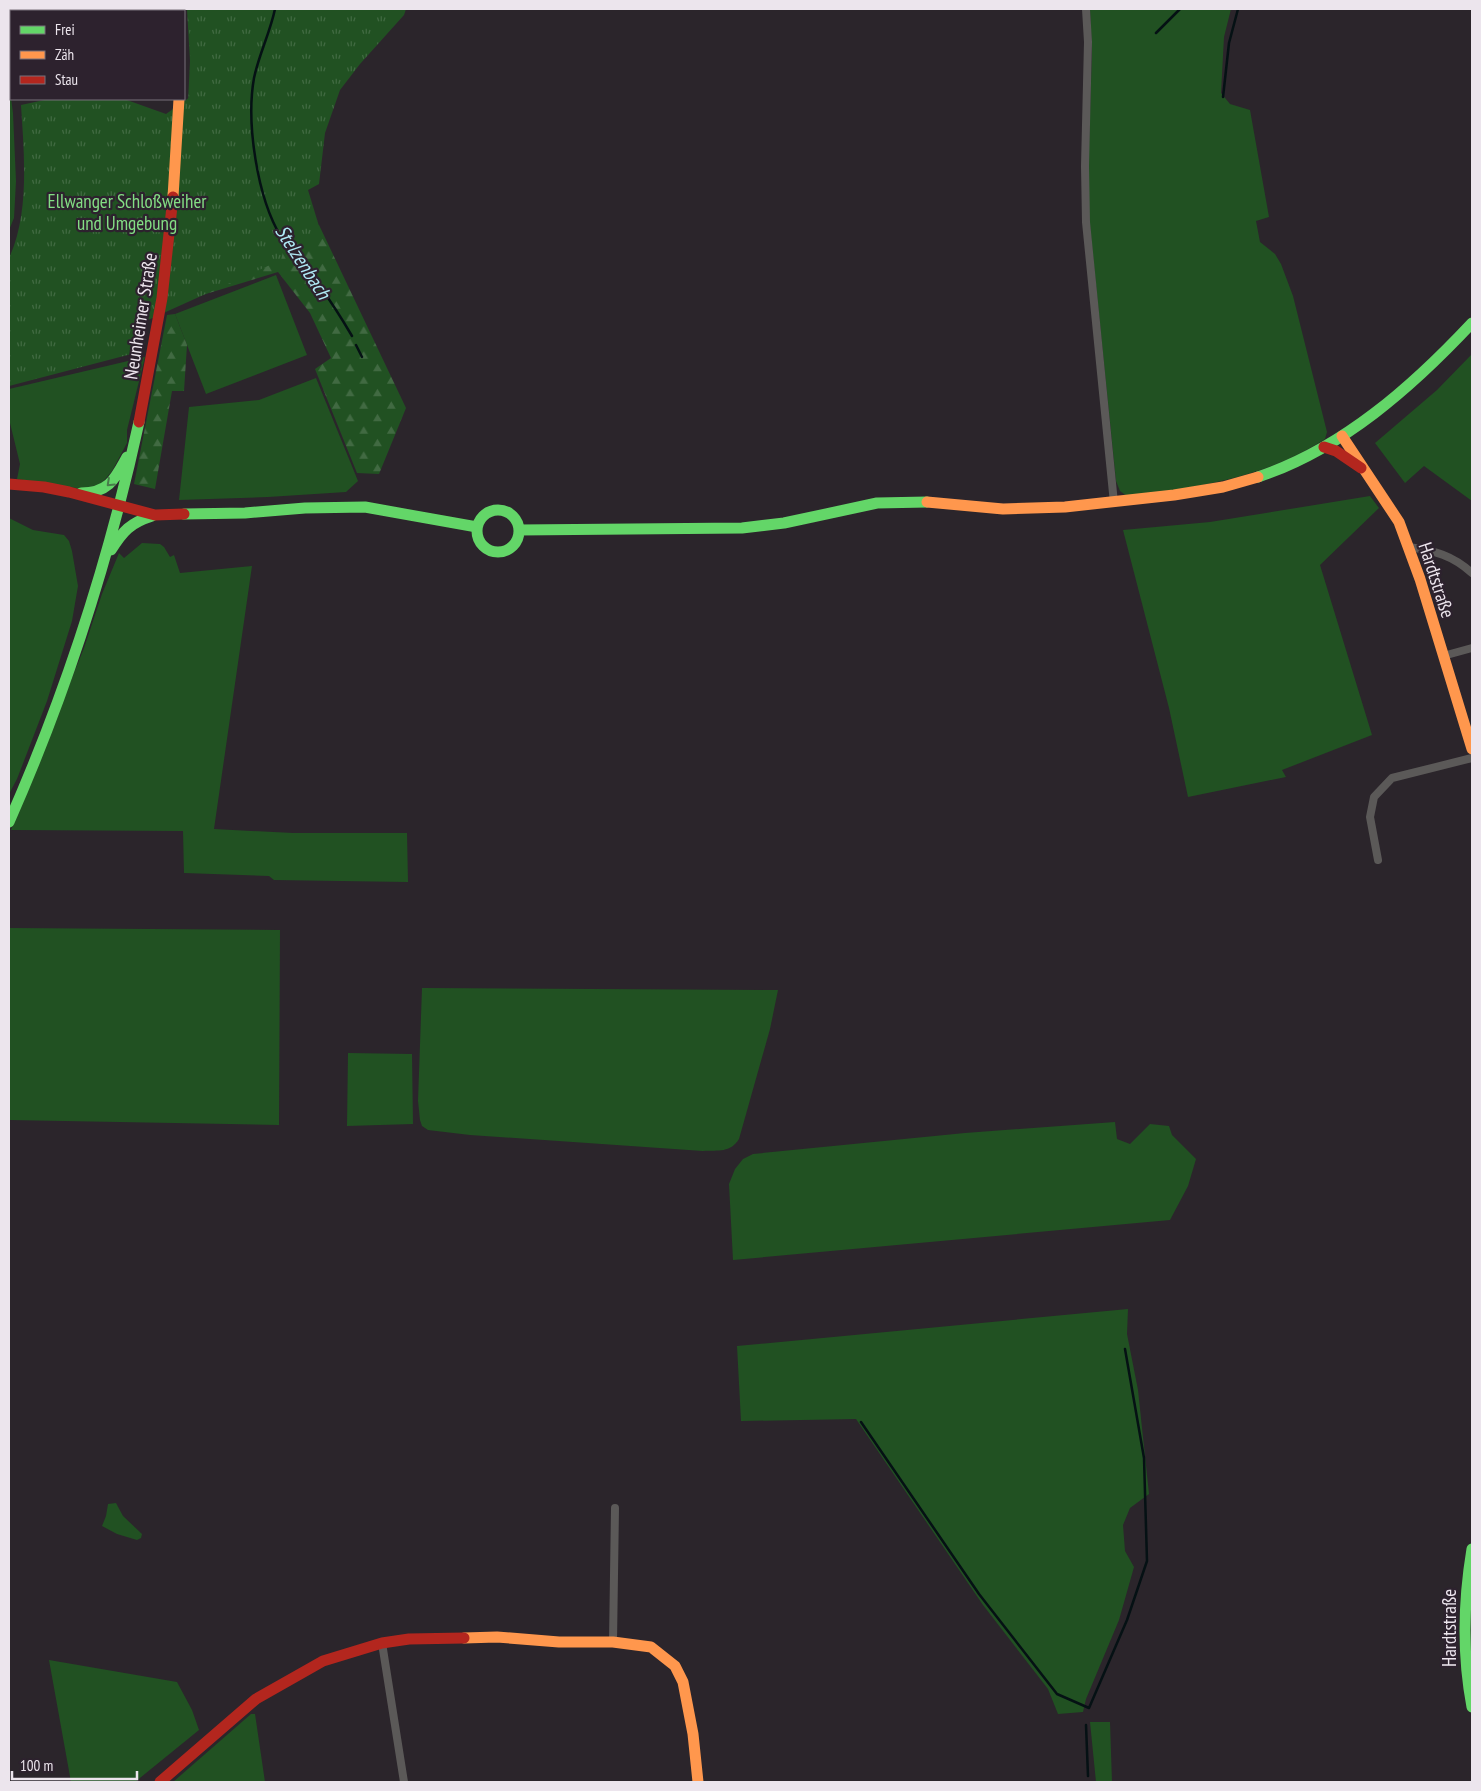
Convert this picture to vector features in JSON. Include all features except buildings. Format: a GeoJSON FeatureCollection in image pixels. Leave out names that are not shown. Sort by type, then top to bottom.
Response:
{"type":"FeatureCollection","features":[{"type":"Feature","properties":{"kind":"main road","name":"Neunheimer Straße"},"geometry":{"type":"LineString","coordinates":[[9,822],[25,787],[67,679],[120,507],[152,357],[168,251],[179,100]]}},
{"type":"Feature","properties":{"kind":"main road"},"geometry":{"type":"LineString","coordinates":[[519,530],[737,528],[799,521],[854,507],[890,502],[920,501],[1016,509],[1068,508],[1173,496],[1232,485],[1270,473],[1306,457],[1342,436],[1411,385],[1449,350],[1472,323]]}},
{"type":"Feature","properties":{"kind":"main road","name":"Hardtstraße"},"geometry":{"type":"LineString","coordinates":[[1342,436],[1399,522],[1409,547],[1472,749]]}},
{"type":"Feature","properties":{"kind":"main road"},"geometry":{"type":"LineString","coordinates":[[69,492],[92,494],[111,484],[133,446]]}},
{"type":"Feature","properties":{"kind":"main road"},"geometry":{"type":"LineString","coordinates":[[1324,447],[1336,451],[1365,470]]}},
{"type":"Feature","properties":{"kind":"main road"},"geometry":{"type":"LineString","coordinates":[[9,484],[44,487],[69,492],[155,515],[365,507],[477,527]]}},
{"type":"Feature","properties":{"kind":"main road"},"geometry":{"type":"LineString","coordinates":[[499,510],[508,512],[515,518],[519,536],[514,546],[510,549],[499,552],[489,550],[484,547],[478,538],[477,527],[485,514],[499,510]]}},
{"type":"Feature","properties":{"kind":"main road"},"geometry":{"type":"LineString","coordinates":[[105,558],[125,528],[137,520],[155,515]]}},
{"type":"Feature","properties":{"kind":"main road","name":"Hardtstraße"},"geometry":{"type":"LineString","coordinates":[[1472,1549],[1464,1604],[1463,1644],[1466,1680],[1472,1707]]}},
{"type":"Feature","properties":{"kind":"main road"},"geometry":{"type":"LineString","coordinates":[[160,1782],[256,1699],[323,1661],[382,1643],[423,1638],[497,1637],[559,1642],[614,1642],[651,1648],[675,1666],[683,1682],[698,1782]]}},
{"type":"Feature","properties":{"kind":"street"},"geometry":{"type":"LineString","coordinates":[[1086,9],[1088,42],[1085,166],[1086,222],[1114,503]]}},
{"type":"Feature","properties":{"kind":"street"},"geometry":{"type":"LineString","coordinates":[[1409,547],[1433,550],[1450,557],[1472,573]]}},
{"type":"Feature","properties":{"kind":"street"},"geometry":{"type":"LineString","coordinates":[[1443,656],[1472,648]]}},
{"type":"Feature","properties":{"kind":"street"},"geometry":{"type":"LineString","coordinates":[[1378,860],[1370,818],[1374,797],[1392,778],[1472,758]]}},
{"type":"Feature","properties":{"kind":"street"},"geometry":{"type":"LineString","coordinates":[[614,1642],[615,1508]]}},
{"type":"Feature","properties":{"kind":"street"},"geometry":{"type":"LineString","coordinates":[[382,1643],[404,1782]]}},
{"type":"Feature","properties":{"kind":"green space"},"geometry":{"type":"Polygon","coordinates":[[[187,9],[204,9],[276,227],[319,225],[406,408],[379,474],[357,473],[315,369],[331,358],[310,313],[278,272],[186,300],[187,123],[190,61],[187,9]]]}},
{"type":"Feature","properties":{"kind":"green space","name":"Ellwanger Schloßweiher und Umgebung"},"geometry":{"type":"Polygon","coordinates":[[[188,9],[406,9],[404,15],[360,64],[340,90],[325,133],[319,184],[308,190],[322,236],[284,248],[281,260],[148,320],[143,351],[9,386],[9,258],[20,222],[24,183],[21,105],[44,100],[127,100],[166,114],[193,95],[188,9]]]}},
{"type":"Feature","properties":{"kind":"green space"},"geometry":{"type":"Polygon","coordinates":[[[1090,9],[1231,9],[1224,37],[1221,93],[1230,104],[1250,110],[1269,217],[1256,221],[1260,242],[1275,254],[1281,264],[1293,296],[1327,432],[1325,439],[1302,453],[1254,472],[1230,479],[1128,497],[1120,491],[1116,481],[1089,216],[1092,51],[1090,9]]]}},
{"type":"Feature","properties":{"kind":"green space"},"geometry":{"type":"Polygon","coordinates":[[[9,83],[13,113],[16,181],[14,218],[9,230],[9,83]]]}},
{"type":"Feature","properties":{"kind":"green space"},"geometry":{"type":"Polygon","coordinates":[[[276,275],[307,355],[206,394],[175,314],[276,275]]]}},
{"type":"Feature","properties":{"kind":"green space"},"geometry":{"type":"Polygon","coordinates":[[[175,314],[187,345],[184,391],[172,391],[155,489],[134,484],[167,315],[175,314]]]}},
{"type":"Feature","properties":{"kind":"green space"},"geometry":{"type":"Polygon","coordinates":[[[1472,354],[1472,501],[1424,466],[1405,483],[1375,443],[1437,390],[1472,354]]]}},
{"type":"Feature","properties":{"kind":"green space"},"geometry":{"type":"Polygon","coordinates":[[[145,357],[127,430],[127,443],[112,471],[101,484],[82,489],[17,479],[20,464],[9,419],[9,389],[145,357]]]}},
{"type":"Feature","properties":{"kind":"green space"},"geometry":{"type":"Polygon","coordinates":[[[316,378],[358,481],[346,492],[179,500],[189,407],[259,400],[316,378]]]}},
{"type":"Feature","properties":{"kind":"green space"},"geometry":{"type":"Polygon","coordinates":[[[1370,496],[1379,508],[1320,565],[1372,735],[1282,770],[1286,777],[1188,797],[1169,708],[1123,530],[1210,522],[1370,496]]]}},
{"type":"Feature","properties":{"kind":"green space"},"geometry":{"type":"Polygon","coordinates":[[[9,518],[33,530],[64,535],[69,541],[72,551],[78,586],[72,621],[47,701],[17,779],[9,794],[9,518]]]}},
{"type":"Feature","properties":{"kind":"green space"},"geometry":{"type":"Polygon","coordinates":[[[142,543],[160,544],[164,547],[170,557],[174,555],[180,573],[252,566],[214,829],[293,833],[407,833],[408,882],[274,880],[269,876],[184,873],[183,831],[11,830],[84,648],[102,594],[119,553],[124,558],[142,543]]]}},
{"type":"Feature","properties":{"kind":"green space"},"geometry":{"type":"Polygon","coordinates":[[[9,928],[280,930],[279,1125],[9,1120],[9,928]]]}},
{"type":"Feature","properties":{"kind":"green space"},"geometry":{"type":"Polygon","coordinates":[[[422,988],[778,990],[770,1029],[739,1139],[728,1149],[703,1151],[470,1135],[428,1130],[422,1126],[418,1101],[422,988]]]}},
{"type":"Feature","properties":{"kind":"green space"},"geometry":{"type":"Polygon","coordinates":[[[348,1053],[412,1054],[413,1124],[347,1126],[348,1053]]]}},
{"type":"Feature","properties":{"kind":"green space"},"geometry":{"type":"Polygon","coordinates":[[[1115,1122],[1117,1139],[1130,1144],[1150,1124],[1169,1126],[1172,1135],[1196,1159],[1188,1186],[1170,1220],[733,1260],[729,1184],[735,1169],[743,1159],[753,1154],[965,1133],[1115,1122]]]}},
{"type":"Feature","properties":{"kind":"green space"},"geometry":{"type":"Polygon","coordinates":[[[1128,1309],[1127,1334],[1138,1390],[1149,1494],[1130,1508],[1123,1525],[1125,1551],[1134,1567],[1119,1620],[1086,1699],[1083,1712],[1058,1714],[1048,1689],[983,1605],[856,1419],[741,1421],[737,1346],[1128,1309]]]}},
{"type":"Feature","properties":{"kind":"green space"},"geometry":{"type":"Polygon","coordinates":[[[116,1503],[123,1516],[142,1534],[141,1538],[137,1540],[117,1534],[102,1526],[108,1504],[116,1503]]]}},
{"type":"Feature","properties":{"kind":"green space"},"geometry":{"type":"Polygon","coordinates":[[[49,1660],[177,1682],[192,1710],[199,1730],[135,1782],[71,1782],[49,1660]]]}},
{"type":"Feature","properties":{"kind":"green space"},"geometry":{"type":"Polygon","coordinates":[[[251,1714],[255,1714],[265,1782],[173,1782],[251,1714]]]}},
{"type":"Feature","properties":{"kind":"green space"},"geometry":{"type":"Polygon","coordinates":[[[1090,1722],[1110,1722],[1112,1782],[1096,1782],[1090,1722]]]}},
{"type":"Feature","properties":{"kind":"waterway","name":"Stelzenbach"},"geometry":{"type":"LineString","coordinates":[[275,9],[256,69],[252,96],[253,138],[260,181],[273,221],[281,237],[321,288],[352,336]]}},
{"type":"Feature","properties":{"kind":"waterway"},"geometry":{"type":"LineString","coordinates":[[1156,33],[1180,9]]}},
{"type":"Feature","properties":{"kind":"waterway"},"geometry":{"type":"LineString","coordinates":[[1223,97],[1229,43],[1238,9]]}},
{"type":"Feature","properties":{"kind":"waterway","name":"Stelzenbach"},"geometry":{"type":"LineString","coordinates":[[356,345],[362,357]]}},
{"type":"Feature","properties":{"kind":"waterway"},"geometry":{"type":"LineString","coordinates":[[861,1422],[979,1594],[1057,1694],[1089,1708],[1127,1620],[1147,1561],[1144,1458],[1125,1349]]}},
{"type":"Feature","properties":{"kind":"waterway"},"geometry":{"type":"LineString","coordinates":[[1086,1725],[1088,1776]]}},
{"type":"Feature","properties":{"kind":"traffic: fast"},"geometry":{"type":"LineString","coordinates":[[1258,477],[1289,465],[1318,450],[1374,414],[1425,370],[1472,323]]}},
{"type":"Feature","properties":{"kind":"traffic: fast"},"geometry":{"type":"LineString","coordinates":[[9,822],[49,724],[84,625],[114,525],[139,422]]}},
{"type":"Feature","properties":{"kind":"traffic: fast"},"geometry":{"type":"LineString","coordinates":[[81,493],[105,487],[115,478],[127,457]]}},
{"type":"Feature","properties":{"kind":"traffic: fast"},"geometry":{"type":"LineString","coordinates":[[519,530],[742,528],[784,523],[877,503],[927,502]]}},
{"type":"Feature","properties":{"kind":"traffic: fast"},"geometry":{"type":"LineString","coordinates":[[184,514],[365,507],[477,527]]}},
{"type":"Feature","properties":{"kind":"traffic: fast"},"geometry":{"type":"LineString","coordinates":[[502,510],[510,513],[516,519],[519,531],[516,543],[510,549],[494,552],[486,549],[480,543],[477,527],[480,519],[486,513],[502,510]]}},
{"type":"Feature","properties":{"kind":"traffic: fast"},"geometry":{"type":"LineString","coordinates":[[111,550],[128,528],[152,516]]}},
{"type":"Feature","properties":{"kind":"traffic: fast"},"geometry":{"type":"LineString","coordinates":[[1472,1549],[1465,1609],[1465,1648],[1472,1707]]}},
{"type":"Feature","properties":{"kind":"traffic: slow"},"geometry":{"type":"LineString","coordinates":[[173,197],[179,100]]}},
{"type":"Feature","properties":{"kind":"traffic: slow"},"geometry":{"type":"LineString","coordinates":[[1342,436],[1399,522],[1420,579],[1472,749]]}},
{"type":"Feature","properties":{"kind":"traffic: slow"},"geometry":{"type":"LineString","coordinates":[[927,502],[1003,509],[1065,507],[1174,495],[1223,487],[1258,477]]}},
{"type":"Feature","properties":{"kind":"traffic: slow"},"geometry":{"type":"LineString","coordinates":[[464,1638],[497,1637],[559,1642],[613,1642],[651,1647],[675,1666],[683,1682],[693,1734],[698,1782]]}},
{"type":"Feature","properties":{"kind":"traffic: jam"},"geometry":{"type":"LineString","coordinates":[[139,422],[162,298],[173,197]]}},
{"type":"Feature","properties":{"kind":"traffic: jam"},"geometry":{"type":"LineString","coordinates":[[1324,447],[1336,451],[1361,468]]}},
{"type":"Feature","properties":{"kind":"traffic: jam"},"geometry":{"type":"LineString","coordinates":[[9,484],[44,487],[69,492],[155,515],[184,514]]}},
{"type":"Feature","properties":{"kind":"traffic: jam"},"geometry":{"type":"LineString","coordinates":[[160,1782],[256,1699],[323,1661],[382,1643],[409,1639],[464,1638]]}}]}
